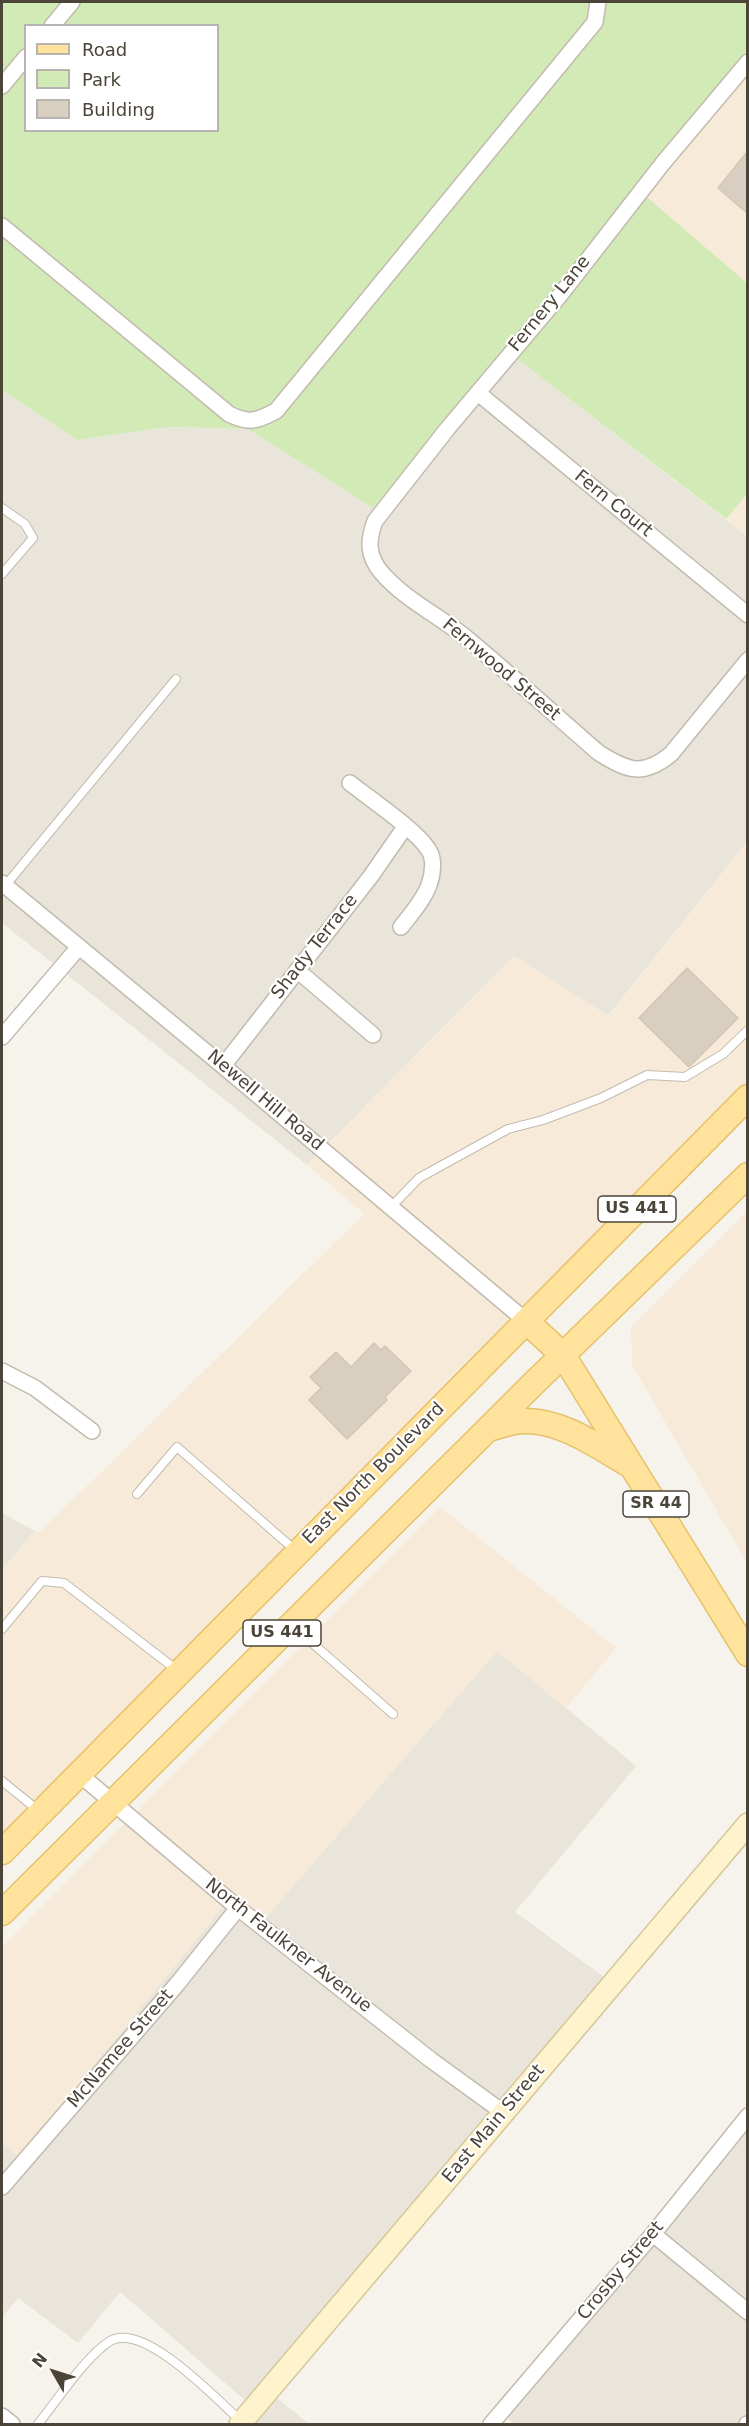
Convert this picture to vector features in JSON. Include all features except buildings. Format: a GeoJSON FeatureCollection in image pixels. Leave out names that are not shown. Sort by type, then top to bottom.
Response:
{"type":"FeatureCollection","features":[{"type":"Feature","properties":{"kind":"main road","name":"East North Boulevard"},"geometry":{"type":"LineString","coordinates":[[2,1851],[747,1097]]}},
{"type":"Feature","properties":{"kind":"main road","name":"US 441"},"geometry":{"type":"LineString","coordinates":[[2,1913],[291,1624],[747,1175]]}},
{"type":"Feature","properties":{"kind":"main road","name":"SR 44"},"geometry":{"type":"LineString","coordinates":[[525,1321],[563,1355],[747,1654]]}},
{"type":"Feature","properties":{"kind":"main road"},"geometry":{"type":"LineString","coordinates":[[488,1429],[523,1420],[548,1424],[572,1433],[632,1466]]}},
{"type":"Feature","properties":{"kind":"main road","name":"East Main Street"},"geometry":{"type":"LineString","coordinates":[[241,2423],[747,1824]]}},
{"type":"Feature","properties":{"kind":"street"},"geometry":{"type":"LineString","coordinates":[[54,24],[72,2]]}},
{"type":"Feature","properties":{"kind":"street"},"geometry":{"type":"LineString","coordinates":[[2,226],[229,414],[242,421],[260,420],[276,411],[595,22],[598,2]]}},
{"type":"Feature","properties":{"kind":"street"},"geometry":{"type":"LineString","coordinates":[[2,86],[24,59]]}},
{"type":"Feature","properties":{"kind":"street","name":"Fernery Lane"},"geometry":{"type":"LineString","coordinates":[[370,553],[369,538],[375,521],[747,62]]}},
{"type":"Feature","properties":{"kind":"street","name":"Fern Court"},"geometry":{"type":"LineString","coordinates":[[478,393],[747,615]]}},
{"type":"Feature","properties":{"kind":"street","name":"Fernwood Street"},"geometry":{"type":"LineString","coordinates":[[370,553],[380,571],[399,588],[463,636],[599,753],[624,767],[644,770],[659,764],[671,754],[747,660]]}},
{"type":"Feature","properties":{"kind":"street"},"geometry":{"type":"LineString","coordinates":[[350,783],[405,827],[429,850],[432,872],[429,884],[419,904],[400,927]]}},
{"type":"Feature","properties":{"kind":"street","name":"Shady Terrace"},"geometry":{"type":"LineString","coordinates":[[223,1066],[371,876],[405,827]]}},
{"type":"Feature","properties":{"kind":"street","name":"Newell Hill Road"},"geometry":{"type":"LineString","coordinates":[[3,885],[223,1066],[525,1321]]}},
{"type":"Feature","properties":{"kind":"street"},"geometry":{"type":"LineString","coordinates":[[2,1037],[79,947]]}},
{"type":"Feature","properties":{"kind":"street"},"geometry":{"type":"LineString","coordinates":[[297,970],[373,1035]]}},
{"type":"Feature","properties":{"kind":"street"},"geometry":{"type":"LineString","coordinates":[[2,1371],[35,1388],[92,1431]]}},
{"type":"Feature","properties":{"kind":"street","name":"North Faulkner Avenue"},"geometry":{"type":"LineString","coordinates":[[78,1773],[238,1908],[431,2060],[504,2113]]}},
{"type":"Feature","properties":{"kind":"street","name":"McNamee Street"},"geometry":{"type":"LineString","coordinates":[[2,2187],[178,1983],[238,1908]]}},
{"type":"Feature","properties":{"kind":"street","name":"Crosby Street"},"geometry":{"type":"LineString","coordinates":[[491,2424],[653,2234],[747,2116]]}},
{"type":"Feature","properties":{"kind":"street"},"geometry":{"type":"LineString","coordinates":[[653,2234],[747,2312]]}},
{"type":"Feature","properties":{"kind":"street"},"geometry":{"type":"LineString","coordinates":[[2,2416],[12,2424]]}},
{"type":"Feature","properties":{"kind":"lane"},"geometry":{"type":"LineString","coordinates":[[2,508],[25,524],[33,538],[2,574]]}},
{"type":"Feature","properties":{"kind":"lane"},"geometry":{"type":"LineString","coordinates":[[3,885],[176,679]]}},
{"type":"Feature","properties":{"kind":"lane"},"geometry":{"type":"LineString","coordinates":[[391,1207],[419,1178],[508,1130],[543,1120],[601,1098],[647,1075],[685,1077],[723,1054],[747,1030]]}},
{"type":"Feature","properties":{"kind":"lane"},"geometry":{"type":"LineString","coordinates":[[137,1494],[177,1447],[297,1551]]}},
{"type":"Feature","properties":{"kind":"lane"},"geometry":{"type":"LineString","coordinates":[[2,1629],[42,1581],[64,1583],[179,1671]]}},
{"type":"Feature","properties":{"kind":"lane"},"geometry":{"type":"LineString","coordinates":[[291,1624],[393,1714]]}},
{"type":"Feature","properties":{"kind":"lane"},"geometry":{"type":"LineString","coordinates":[[2,1781],[40,1812]]}},
{"type":"Feature","properties":{"kind":"lane"},"geometry":{"type":"LineString","coordinates":[[38,2424],[94,2355],[111,2340],[128,2338],[150,2346],[170,2358],[241,2423]]}},
{"type":"Feature","properties":{"kind":"shaded area"},"geometry":{"type":"Polygon","coordinates":[[[747,54],[747,283],[640,192],[747,54]]]}},
{"type":"Feature","properties":{"kind":"shaded area"},"geometry":{"type":"Polygon","coordinates":[[[508,352],[747,536],[747,842],[608,1016],[514,956],[307,1165],[2,923],[2,390],[77,440],[169,427],[248,429],[373,508],[508,352]]]}},
{"type":"Feature","properties":{"kind":"shaded area"},"geometry":{"type":"Polygon","coordinates":[[[747,494],[747,536],[726,519],[747,494]]]}},
{"type":"Feature","properties":{"kind":"shaded area"},"geometry":{"type":"Polygon","coordinates":[[[747,842],[747,1082],[2,1836],[2,1570],[35,1531],[39,1533],[364,1214],[307,1165],[514,956],[609,1016],[747,842]]]}},
{"type":"Feature","properties":{"kind":"shaded area"},"geometry":{"type":"Polygon","coordinates":[[[747,1212],[747,1563],[632,1365],[631,1327],[747,1212]]]}},
{"type":"Feature","properties":{"kind":"shaded area"},"geometry":{"type":"Polygon","coordinates":[[[440,1507],[616,1648],[566,1708],[497,1651],[261,1923],[230,1898],[19,2157],[2,2142],[2,1947],[440,1507]]]}},
{"type":"Feature","properties":{"kind":"shaded area"},"geometry":{"type":"Polygon","coordinates":[[[2,1513],[35,1531],[2,1570],[2,1513]]]}},
{"type":"Feature","properties":{"kind":"shaded area"},"geometry":{"type":"Polygon","coordinates":[[[497,1651],[636,1766],[515,1912],[604,1977],[246,2401],[120,2292],[78,2343],[18,2298],[2,2318],[2,2142],[19,2157],[230,1898],[261,1923],[497,1651]]]}},
{"type":"Feature","properties":{"kind":"shaded area"},"geometry":{"type":"Polygon","coordinates":[[[747,2113],[747,2424],[514,2424],[497,2411],[747,2113]]]}},
{"type":"Feature","properties":{"kind":"shaded area"},"geometry":{"type":"Polygon","coordinates":[[[277,2398],[309,2424],[255,2424],[277,2398]]]}},
{"type":"Feature","properties":{"kind":"green space"},"geometry":{"type":"Polygon","coordinates":[[[2,2],[747,2],[747,54],[641,192],[747,283],[747,494],[726,519],[508,352],[373,508],[248,429],[169,427],[77,440],[2,390],[2,2]]]}}]}
